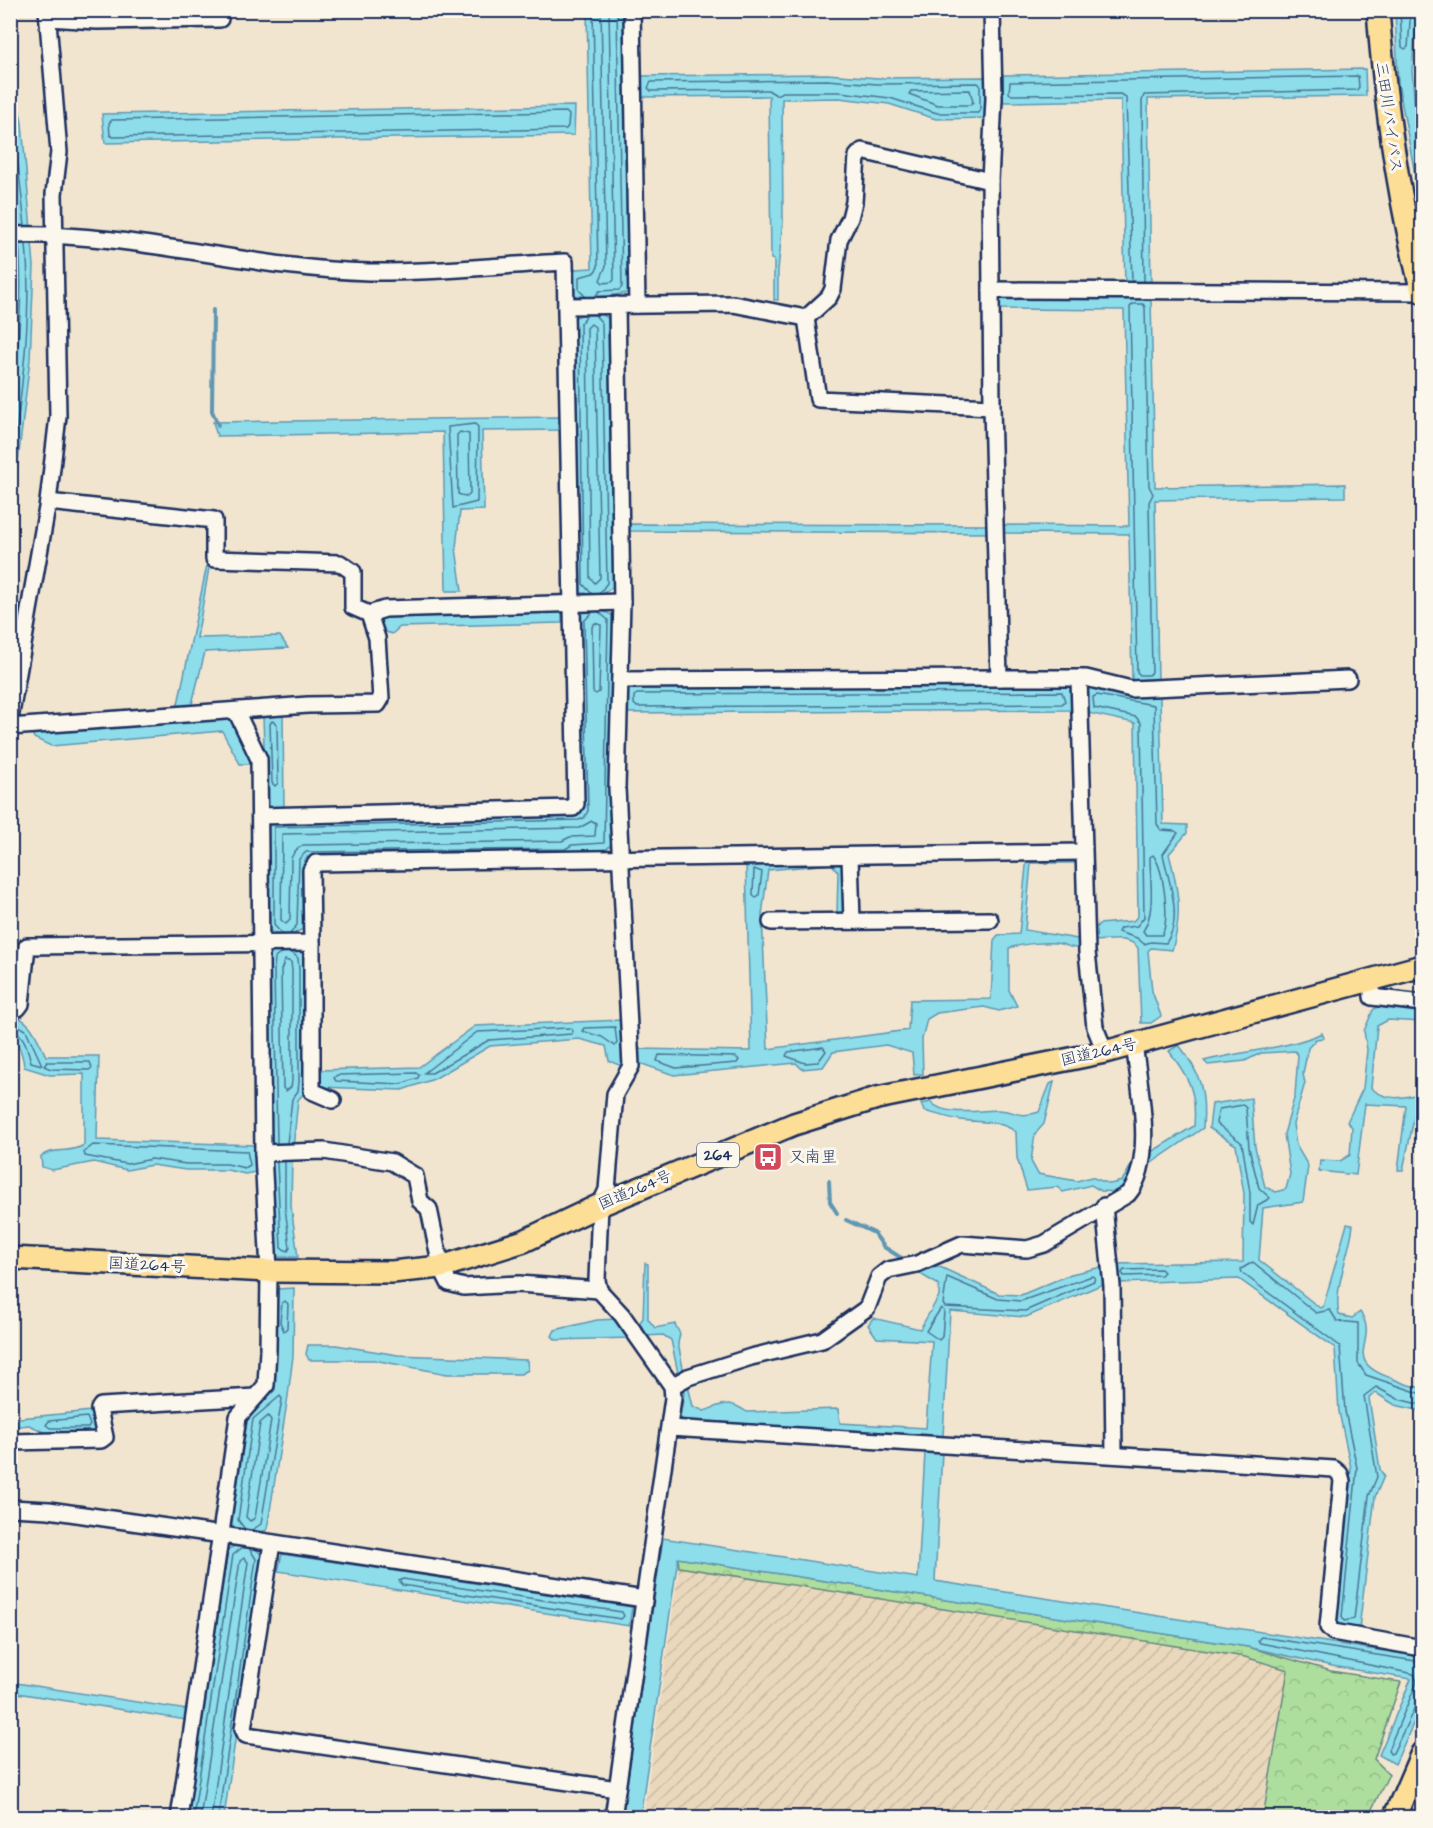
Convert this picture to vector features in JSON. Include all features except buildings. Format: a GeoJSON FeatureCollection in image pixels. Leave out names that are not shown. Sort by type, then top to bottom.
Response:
{"type":"FeatureCollection","features":[{"type":"Feature","properties":{"kind":"highway","name":"三田川バイパス"},"geometry":{"type":"LineString","coordinates":[[1378,10],[1385,105],[1406,231],[1422,292]]}},
{"type":"Feature","properties":{"kind":"highway","name":"国道264号"},"geometry":{"type":"LineString","coordinates":[[10,1258],[269,1271],[392,1272],[441,1267],[524,1241],[600,1205],[794,1124],[877,1098],[1105,1052],[1422,966]]}},
{"type":"Feature","properties":{"kind":"highway"},"geometry":{"type":"LineString","coordinates":[[1394,1818],[1422,1753]]}},
{"type":"Feature","properties":{"kind":"street"},"geometry":{"type":"LineString","coordinates":[[10,719],[48,502],[58,405],[49,234],[59,152],[47,14],[97,21],[220,19],[220,10]]}},
{"type":"Feature","properties":{"kind":"street"},"geometry":{"type":"LineString","coordinates":[[632,10],[637,305]]}},
{"type":"Feature","properties":{"kind":"street"},"geometry":{"type":"LineString","coordinates":[[992,10],[994,98],[990,182],[992,407],[999,678]]}},
{"type":"Feature","properties":{"kind":"street"},"geometry":{"type":"LineString","coordinates":[[806,318],[829,297],[832,290],[839,240],[850,218],[854,202],[857,156],[862,151],[990,182]]}},
{"type":"Feature","properties":{"kind":"street"},"geometry":{"type":"LineString","coordinates":[[10,235],[49,234],[220,257],[369,272],[565,262],[572,306],[578,604],[576,804],[573,808],[260,816]]}},
{"type":"Feature","properties":{"kind":"street"},"geometry":{"type":"LineString","coordinates":[[992,290],[1422,292]]}},
{"type":"Feature","properties":{"kind":"street"},"geometry":{"type":"LineString","coordinates":[[572,306],[733,304],[806,318]]}},
{"type":"Feature","properties":{"kind":"street"},"geometry":{"type":"LineString","coordinates":[[610,305],[616,602],[621,680],[617,788],[618,860],[631,1066],[615,1094],[607,1190],[600,1205],[599,1290],[621,1315],[672,1386],[670,1428],[613,1818]]}},
{"type":"Feature","properties":{"kind":"street"},"geometry":{"type":"LineString","coordinates":[[806,318],[818,399],[992,407]]}},
{"type":"Feature","properties":{"kind":"street"},"geometry":{"type":"LineString","coordinates":[[48,502],[214,520],[214,559],[340,563],[353,572],[353,607],[369,614],[385,609],[616,602]]}},
{"type":"Feature","properties":{"kind":"street"},"geometry":{"type":"LineString","coordinates":[[10,727],[308,705],[378,704],[381,699],[377,638],[369,614]]}},
{"type":"Feature","properties":{"kind":"street"},"geometry":{"type":"LineString","coordinates":[[621,680],[1079,678],[1131,689],[1348,680]]}},
{"type":"Feature","properties":{"kind":"street"},"geometry":{"type":"LineString","coordinates":[[1079,678],[1087,952],[1094,1017],[1105,1052]]}},
{"type":"Feature","properties":{"kind":"street"},"geometry":{"type":"LineString","coordinates":[[179,1818],[230,1536],[238,1417],[266,1385],[269,1271],[268,943],[259,759],[236,711]]}},
{"type":"Feature","properties":{"kind":"street"},"geometry":{"type":"LineString","coordinates":[[333,1100],[312,1091],[306,943],[311,870],[316,863],[1083,852]]}},
{"type":"Feature","properties":{"kind":"street"},"geometry":{"type":"LineString","coordinates":[[850,856],[852,921]]}},
{"type":"Feature","properties":{"kind":"street"},"geometry":{"type":"LineString","coordinates":[[771,922],[990,920]]}},
{"type":"Feature","properties":{"kind":"street"},"geometry":{"type":"LineString","coordinates":[[10,1008],[18,1008],[21,1004],[27,946],[306,943]]}},
{"type":"Feature","properties":{"kind":"street"},"geometry":{"type":"LineString","coordinates":[[1372,978],[1372,997],[1422,1003]]}},
{"type":"Feature","properties":{"kind":"street"},"geometry":{"type":"LineString","coordinates":[[672,1386],[688,1377],[751,1357],[822,1340],[867,1308],[879,1277],[888,1270],[917,1264],[962,1244],[1027,1249],[1044,1244],[1104,1206],[1128,1194],[1136,1185],[1141,1166],[1143,1113],[1134,1044]]}},
{"type":"Feature","properties":{"kind":"street"},"geometry":{"type":"LineString","coordinates":[[267,1153],[324,1151],[392,1162],[415,1176],[420,1201],[429,1209],[441,1267],[449,1282],[464,1287],[519,1284],[599,1290]]}},
{"type":"Feature","properties":{"kind":"street"},"geometry":{"type":"LineString","coordinates":[[1104,1206],[1112,1286],[1114,1455]]}},
{"type":"Feature","properties":{"kind":"street"},"geometry":{"type":"LineString","coordinates":[[10,1442],[101,1440],[105,1437],[99,1409],[101,1407],[255,1397]]}},
{"type":"Feature","properties":{"kind":"street"},"geometry":{"type":"LineString","coordinates":[[670,1428],[1334,1469],[1340,1474],[1342,1481],[1328,1627],[1333,1632],[1422,1648]]}},
{"type":"Feature","properties":{"kind":"street"},"geometry":{"type":"LineString","coordinates":[[10,1508],[49,1510],[644,1599]]}},
{"type":"Feature","properties":{"kind":"street"},"geometry":{"type":"LineString","coordinates":[[265,1542],[243,1729],[246,1735],[617,1790]]}},
{"type":"Feature","properties":{"kind":"shaded area"},"geometry":{"type":"Polygon","coordinates":[[[679,1567],[1245,1657],[1288,1670],[1263,1817],[643,1818],[679,1567]]]}},
{"type":"Feature","properties":{"kind":"shaded area"},"geometry":{"type":"Polygon","coordinates":[[[1422,1784],[1422,1817],[1408,1817],[1422,1784]]]}},
{"type":"Feature","properties":{"kind":"green space"},"geometry":{"type":"Polygon","coordinates":[[[678,1558],[1248,1647],[1331,1671],[1401,1682],[1374,1759],[1389,1774],[1368,1817],[1263,1817],[1288,1670],[1245,1657],[679,1567],[678,1558]]]}},
{"type":"Feature","properties":{"kind":"water"},"geometry":{"type":"Polygon","coordinates":[[[1395,10],[1417,11],[1412,71],[1418,146],[1422,147],[1422,212],[1398,83],[1395,10]]]}},
{"type":"Feature","properties":{"kind":"water"},"geometry":{"type":"Polygon","coordinates":[[[212,11],[209,13],[99,16],[99,12],[212,11]]]}},
{"type":"Feature","properties":{"kind":"water"},"geometry":{"type":"Polygon","coordinates":[[[587,11],[623,11],[628,293],[600,297],[601,314],[608,318],[613,587],[605,592],[605,612],[614,616],[615,644],[610,787],[611,844],[606,850],[572,851],[571,855],[307,857],[305,860],[303,929],[295,933],[296,950],[304,954],[305,970],[305,1082],[304,1093],[298,1100],[292,1158],[291,1206],[298,1257],[276,1257],[271,1192],[268,969],[269,955],[277,950],[276,934],[268,930],[266,827],[269,821],[579,814],[582,811],[578,617],[581,613],[587,612],[586,593],[580,593],[577,589],[574,318],[581,315],[581,298],[573,294],[573,274],[576,269],[592,268],[587,11]]]}},
{"type":"Feature","properties":{"kind":"water"},"geometry":{"type":"Polygon","coordinates":[[[10,57],[22,123],[34,266],[30,359],[11,521],[10,57]]]}},
{"type":"Feature","properties":{"kind":"water"},"geometry":{"type":"Polygon","coordinates":[[[1365,69],[1366,96],[1148,99],[1151,289],[1125,288],[1121,100],[1003,102],[1003,75],[1365,69]]]}},
{"type":"Feature","properties":{"kind":"water"},"geometry":{"type":"Polygon","coordinates":[[[827,74],[878,78],[986,77],[987,118],[936,119],[889,104],[839,98],[782,99],[783,220],[778,270],[778,300],[774,300],[774,260],[771,259],[769,96],[642,97],[642,76],[827,74]]]}},
{"type":"Feature","properties":{"kind":"water"},"geometry":{"type":"Polygon","coordinates":[[[575,106],[574,135],[105,143],[102,114],[575,106]]]}},
{"type":"Feature","properties":{"kind":"water"},"geometry":{"type":"Polygon","coordinates":[[[997,297],[1151,298],[1155,487],[1345,484],[1345,497],[1155,500],[1158,681],[1132,681],[1129,534],[1002,533],[1001,525],[1129,526],[1124,310],[997,309],[997,297]]]}},
{"type":"Feature","properties":{"kind":"water"},"geometry":{"type":"Polygon","coordinates":[[[561,417],[561,430],[482,431],[484,510],[460,511],[456,548],[462,591],[446,591],[443,432],[217,436],[213,422],[561,417]]]}},
{"type":"Feature","properties":{"kind":"water"},"geometry":{"type":"Polygon","coordinates":[[[627,524],[990,525],[990,533],[627,531],[627,524]]]}},
{"type":"Feature","properties":{"kind":"water"},"geometry":{"type":"Polygon","coordinates":[[[207,565],[209,568],[197,638],[280,636],[288,648],[205,652],[191,708],[177,709],[207,565]]]}},
{"type":"Feature","properties":{"kind":"water"},"geometry":{"type":"Polygon","coordinates":[[[562,610],[562,623],[400,627],[392,634],[382,631],[378,620],[391,614],[562,610]]]}},
{"type":"Feature","properties":{"kind":"water"},"geometry":{"type":"Polygon","coordinates":[[[1071,685],[1071,710],[628,713],[628,688],[1071,685]]]}},
{"type":"Feature","properties":{"kind":"water"},"geometry":{"type":"Polygon","coordinates":[[[1087,687],[1131,697],[1160,696],[1163,824],[1187,825],[1187,833],[1169,854],[1178,902],[1177,925],[1172,950],[1151,948],[1148,951],[1152,991],[1161,1016],[1151,1023],[1141,1023],[1138,948],[1129,941],[1123,940],[1093,941],[1093,931],[1099,924],[1133,921],[1138,916],[1135,723],[1088,713],[1087,687]]]}},
{"type":"Feature","properties":{"kind":"water"},"geometry":{"type":"Polygon","coordinates":[[[283,714],[284,807],[266,808],[263,716],[283,714]]]}},
{"type":"Feature","properties":{"kind":"water"},"geometry":{"type":"Polygon","coordinates":[[[230,718],[252,758],[252,764],[240,764],[222,731],[51,746],[34,738],[32,733],[230,718]]]}},
{"type":"Feature","properties":{"kind":"water"},"geometry":{"type":"Polygon","coordinates":[[[1027,857],[1077,857],[1078,863],[1031,863],[1025,930],[1083,940],[1084,947],[1075,948],[1049,943],[1009,948],[1009,990],[1017,1006],[999,1011],[984,1007],[937,1013],[927,1019],[922,1039],[923,1074],[914,1075],[912,1053],[886,1045],[833,1052],[823,1067],[802,1069],[796,1063],[674,1075],[639,1063],[636,1049],[751,1051],[746,864],[840,860],[844,866],[845,913],[841,915],[837,914],[838,872],[832,864],[768,870],[762,915],[768,1049],[908,1030],[910,1000],[991,999],[994,940],[998,935],[1019,934],[1027,857]]]}},
{"type":"Feature","properties":{"kind":"water"},"geometry":{"type":"Polygon","coordinates":[[[1382,1004],[1422,1009],[1422,1022],[1388,1020],[1377,1026],[1371,1088],[1389,1097],[1422,1093],[1422,1106],[1416,1109],[1403,1170],[1398,1170],[1406,1106],[1365,1104],[1356,1175],[1319,1171],[1320,1160],[1340,1161],[1350,1155],[1352,1127],[1347,1122],[1363,1088],[1367,1050],[1364,1031],[1373,1010],[1382,1004]]]}},
{"type":"Feature","properties":{"kind":"water"},"geometry":{"type":"Polygon","coordinates":[[[10,1016],[17,1017],[29,1025],[46,1056],[99,1056],[97,1140],[255,1145],[256,1172],[245,1174],[227,1170],[186,1170],[152,1165],[127,1170],[94,1162],[52,1170],[42,1167],[41,1156],[46,1153],[79,1148],[84,1145],[84,1074],[50,1075],[24,1067],[10,1016]]]}},
{"type":"Feature","properties":{"kind":"water"},"geometry":{"type":"Polygon","coordinates":[[[622,1020],[625,1062],[619,1065],[609,1061],[606,1046],[579,1039],[490,1046],[434,1079],[402,1090],[319,1087],[319,1070],[419,1067],[475,1026],[622,1020]]]}},
{"type":"Feature","properties":{"kind":"water"},"geometry":{"type":"Polygon","coordinates":[[[1322,1033],[1324,1038],[1316,1039],[1308,1048],[1303,1074],[1305,1083],[1293,1124],[1296,1145],[1308,1166],[1303,1202],[1263,1208],[1259,1260],[1320,1308],[1323,1307],[1347,1224],[1353,1225],[1338,1294],[1339,1315],[1352,1318],[1360,1312],[1366,1332],[1363,1357],[1375,1371],[1410,1386],[1422,1387],[1422,1411],[1395,1405],[1376,1393],[1369,1398],[1380,1469],[1384,1476],[1375,1497],[1359,1629],[1338,1626],[1336,1622],[1351,1468],[1339,1412],[1335,1348],[1239,1279],[1117,1283],[1115,1264],[1243,1262],[1244,1194],[1236,1145],[1209,1128],[1212,1104],[1251,1098],[1255,1147],[1265,1187],[1276,1192],[1286,1189],[1290,1174],[1284,1134],[1295,1095],[1298,1055],[1295,1051],[1261,1053],[1245,1061],[1208,1065],[1204,1061],[1294,1043],[1322,1033]]]}},
{"type":"Feature","properties":{"kind":"water"},"geometry":{"type":"Polygon","coordinates":[[[1179,1045],[1197,1074],[1203,1094],[1203,1128],[1147,1166],[1148,1154],[1194,1126],[1193,1094],[1182,1069],[1169,1051],[1179,1045]]]}},
{"type":"Feature","properties":{"kind":"water"},"geometry":{"type":"Polygon","coordinates":[[[1054,1082],[1044,1124],[1035,1134],[1031,1161],[1038,1174],[1077,1181],[1091,1177],[1110,1184],[1122,1181],[1132,1164],[1126,1184],[1117,1192],[1101,1191],[1091,1185],[1063,1192],[1057,1187],[1027,1190],[1017,1158],[1016,1132],[996,1123],[961,1120],[924,1111],[921,1104],[931,1102],[937,1107],[953,1111],[998,1110],[1031,1114],[1039,1112],[1050,1084],[1054,1082]]]}},
{"type":"Feature","properties":{"kind":"water"},"geometry":{"type":"Polygon","coordinates":[[[645,1263],[648,1264],[648,1319],[655,1328],[675,1324],[680,1334],[678,1343],[684,1373],[678,1373],[671,1340],[663,1335],[645,1336],[638,1325],[643,1318],[645,1263]]]}},
{"type":"Feature","properties":{"kind":"water"},"geometry":{"type":"Polygon","coordinates":[[[940,1267],[999,1294],[1021,1295],[1071,1274],[1102,1267],[1103,1284],[1026,1317],[950,1311],[943,1436],[683,1420],[680,1417],[684,1394],[682,1383],[687,1382],[693,1406],[704,1411],[726,1404],[735,1405],[747,1412],[838,1409],[840,1423],[926,1428],[932,1341],[877,1338],[868,1325],[873,1318],[920,1329],[939,1296],[939,1285],[920,1274],[922,1269],[940,1267]]]}},
{"type":"Feature","properties":{"kind":"water"},"geometry":{"type":"Polygon","coordinates":[[[294,1288],[293,1356],[288,1396],[267,1530],[257,1533],[255,1548],[262,1555],[224,1817],[187,1818],[228,1549],[237,1545],[240,1531],[231,1524],[248,1416],[275,1390],[277,1289],[294,1288]]]}},
{"type":"Feature","properties":{"kind":"water"},"geometry":{"type":"Polygon","coordinates":[[[617,1319],[630,1338],[556,1340],[552,1336],[555,1330],[597,1320],[617,1319]]]}},
{"type":"Feature","properties":{"kind":"water"},"geometry":{"type":"Polygon","coordinates":[[[308,1345],[336,1345],[398,1355],[527,1360],[528,1370],[521,1374],[447,1374],[374,1360],[309,1360],[306,1354],[308,1345]]]}},
{"type":"Feature","properties":{"kind":"water"},"geometry":{"type":"Polygon","coordinates":[[[91,1411],[95,1414],[97,1428],[93,1434],[49,1434],[29,1425],[11,1427],[10,1419],[91,1411]]]}},
{"type":"Feature","properties":{"kind":"water"},"geometry":{"type":"Polygon","coordinates":[[[925,1452],[942,1452],[935,1581],[1422,1657],[1422,1704],[1395,1764],[1379,1755],[1411,1679],[1332,1666],[1248,1647],[678,1558],[640,1817],[622,1817],[663,1538],[918,1578],[925,1452]]]}},
{"type":"Feature","properties":{"kind":"water"},"geometry":{"type":"Polygon","coordinates":[[[282,1554],[632,1607],[629,1626],[278,1571],[282,1554]]]}},
{"type":"Feature","properties":{"kind":"water"},"geometry":{"type":"Polygon","coordinates":[[[10,1682],[188,1710],[186,1720],[11,1692],[10,1682]]]}},
{"type":"Feature","properties":{"kind":"waterway"},"geometry":{"type":"LineString","coordinates":[[213,310],[212,411],[218,425]]}},
{"type":"Feature","properties":{"kind":"waterway"},"geometry":{"type":"LineString","coordinates":[[829,1181],[830,1202],[837,1213]]}},
{"type":"Feature","properties":{"kind":"waterway"},"geometry":{"type":"LineString","coordinates":[[846,1220],[874,1233],[884,1247],[903,1259]]}},
{"type":"Feature","properties":{"kind":"place","name":"又南里"},"geometry":{"type":"Point","coordinates":[768,1157]}}]}
